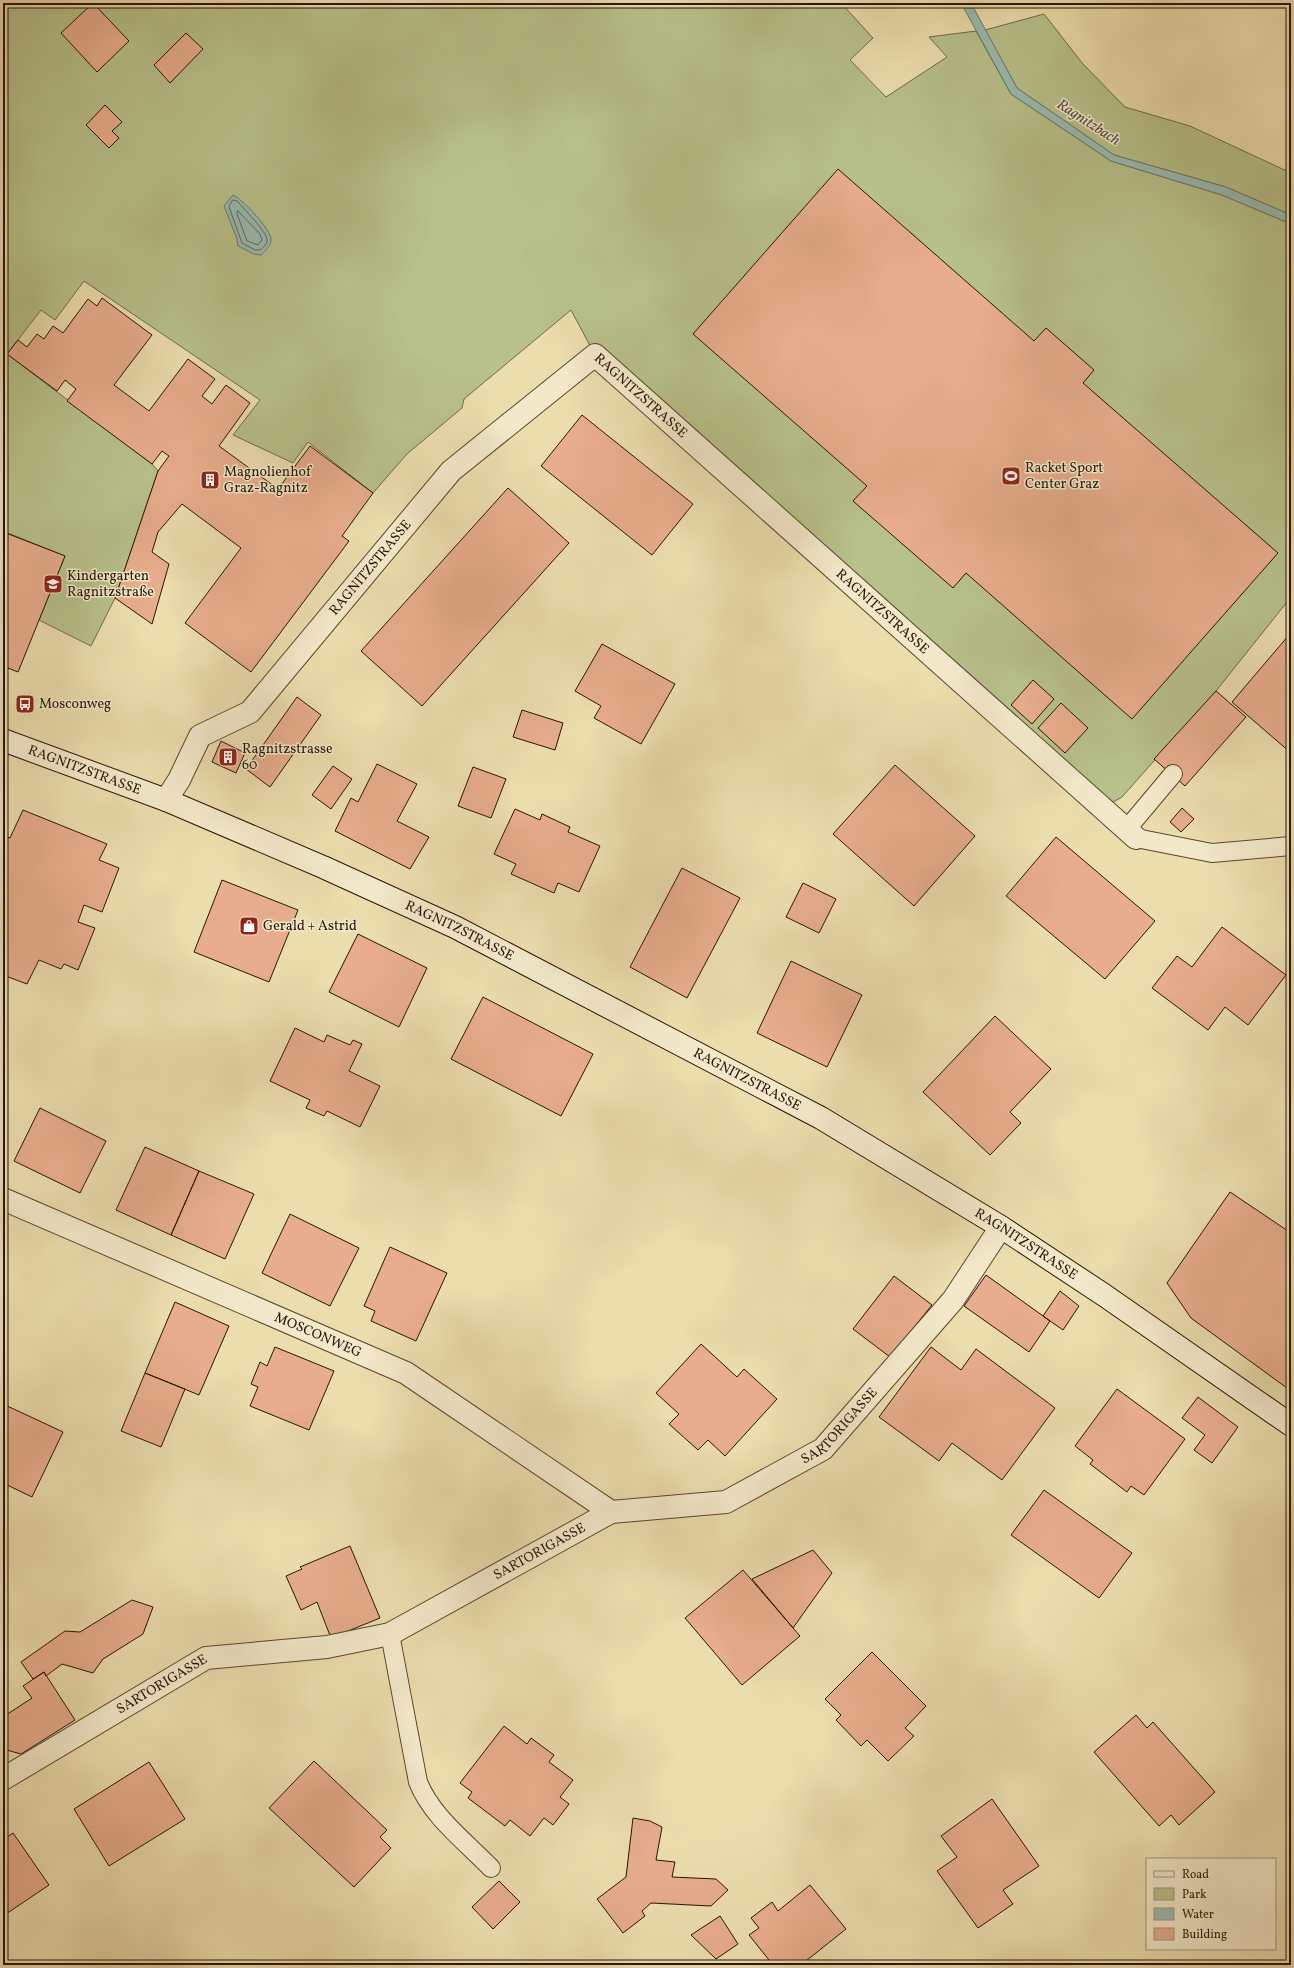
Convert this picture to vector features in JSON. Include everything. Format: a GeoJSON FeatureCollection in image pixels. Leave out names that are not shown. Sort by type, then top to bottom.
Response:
{"type":"FeatureCollection","features":[{"type":"Feature","properties":{"kind":"street","name":"RAGNITZSTRASSE"},"geometry":{"type":"LineString","coordinates":[[166,800],[179,780],[200,736],[250,712],[450,471],[595,355],[1131,834]]}},
{"type":"Feature","properties":{"kind":"street","name":"RAGNITZSTRASSE"},"geometry":{"type":"LineString","coordinates":[[3,740],[166,800],[323,867],[455,927],[821,1118],[1001,1227],[1104,1295],[1291,1425]]}},
{"type":"Feature","properties":{"kind":"street","name":"MOSCONWEG"},"geometry":{"type":"LineString","coordinates":[[3,1199],[406,1373],[611,1512]]}},
{"type":"Feature","properties":{"kind":"street","name":"SARTORIGASSE"},"geometry":{"type":"LineString","coordinates":[[3,1779],[206,1658],[327,1647],[390,1634],[611,1512],[726,1502],[823,1449],[953,1300],[1001,1227]]}},
{"type":"Feature","properties":{"kind":"lane"},"geometry":{"type":"LineString","coordinates":[[1173,774],[1131,834],[1212,853],[1291,846]]}},
{"type":"Feature","properties":{"kind":"lane"},"geometry":{"type":"LineString","coordinates":[[390,1634],[418,1782],[423,1795],[434,1810],[491,1868]]}},
{"type":"Feature","properties":{"kind":"green space"},"geometry":{"type":"Polygon","coordinates":[[[3,3],[841,3],[873,38],[850,60],[886,97],[947,57],[929,37],[976,31],[1011,94],[1111,161],[1222,195],[1291,224],[1291,597],[1216,691],[1122,797],[1103,808],[595,355],[571,310],[464,399],[462,408],[407,454],[373,493],[308,442],[293,463],[233,435],[260,400],[84,281],[55,320],[41,310],[7,354],[152,464],[158,471],[115,598],[91,646],[39,620],[65,556],[3,531],[3,3]]]}},
{"type":"Feature","properties":{"kind":"green space"},"geometry":{"type":"Polygon","coordinates":[[[1044,14],[1083,64],[1125,107],[1190,126],[1291,173],[1291,215],[1226,187],[1114,155],[1017,88],[985,30],[1044,14]]]}},
{"type":"Feature","properties":{"kind":"water","name":"Ragnitzbach"},"geometry":{"type":"Polygon","coordinates":[[[961,3],[971,3],[1017,88],[1114,155],[1226,187],[1291,215],[1291,224],[1222,195],[1111,161],[1011,94],[961,3]]]}},
{"type":"Feature","properties":{"kind":"water"},"geometry":{"type":"Polygon","coordinates":[[[233,195],[237,197],[262,222],[270,235],[270,244],[261,255],[254,254],[238,246],[237,239],[224,206],[233,195]]]}},
{"type":"Feature","properties":{"kind":"building"},"geometry":{"type":"Polygon","coordinates":[[[93,3],[129,41],[97,72],[61,33],[93,3]]]}},
{"type":"Feature","properties":{"kind":"building"},"geometry":{"type":"Polygon","coordinates":[[[186,33],[203,49],[170,83],[154,65],[186,33]]]}},
{"type":"Feature","properties":{"kind":"building"},"geometry":{"type":"Polygon","coordinates":[[[105,105],[122,122],[112,131],[119,138],[109,148],[86,125],[105,105]]]}},
{"type":"Feature","properties":{"kind":"building","name":"Racket Sport Center Graz"},"geometry":{"type":"Polygon","coordinates":[[[838,169],[1034,341],[1046,328],[1094,370],[1083,383],[1278,553],[1132,719],[966,573],[953,588],[853,501],[867,486],[693,334],[838,169]]]}},
{"type":"Feature","properties":{"kind":"building","name":"Magnolienhof Graz-Ragnitz"},"geometry":{"type":"Polygon","coordinates":[[[102,298],[152,335],[114,385],[149,411],[188,359],[215,379],[202,396],[212,404],[226,385],[250,403],[219,446],[278,489],[310,446],[373,493],[342,536],[349,541],[251,672],[185,623],[241,548],[182,504],[158,532],[152,552],[169,564],[152,624],[115,598],[158,471],[169,456],[162,451],[152,464],[67,401],[76,389],[65,380],[57,391],[7,354],[18,340],[27,347],[37,334],[44,339],[53,326],[63,333],[88,299],[97,306],[102,298]]]}},
{"type":"Feature","properties":{"kind":"building"},"geometry":{"type":"Polygon","coordinates":[[[582,415],[693,504],[652,555],[541,466],[582,415]]]}},
{"type":"Feature","properties":{"kind":"building"},"geometry":{"type":"Polygon","coordinates":[[[508,488],[569,543],[422,706],[361,651],[508,488]]]}},
{"type":"Feature","properties":{"kind":"building"},"geometry":{"type":"Polygon","coordinates":[[[6,533],[65,556],[18,672],[3,666],[3,539],[6,533]]]}},
{"type":"Feature","properties":{"kind":"building"},"geometry":{"type":"Polygon","coordinates":[[[1289,635],[1291,637],[1291,753],[1232,702],[1289,635]]]}},
{"type":"Feature","properties":{"kind":"building"},"geometry":{"type":"Polygon","coordinates":[[[602,644],[675,684],[641,744],[594,718],[601,706],[575,691],[602,644]]]}},
{"type":"Feature","properties":{"kind":"building"},"geometry":{"type":"Polygon","coordinates":[[[1033,680],[1054,699],[1032,724],[1011,705],[1033,680]]]}},
{"type":"Feature","properties":{"kind":"building"},"geometry":{"type":"Polygon","coordinates":[[[1216,691],[1246,717],[1185,786],[1154,759],[1216,691]]]}},
{"type":"Feature","properties":{"kind":"building"},"geometry":{"type":"Polygon","coordinates":[[[297,697],[321,715],[270,787],[246,769],[297,697]]]}},
{"type":"Feature","properties":{"kind":"building"},"geometry":{"type":"Polygon","coordinates":[[[1061,703],[1088,728],[1065,753],[1038,728],[1061,703]]]}},
{"type":"Feature","properties":{"kind":"building"},"geometry":{"type":"Polygon","coordinates":[[[522,710],[563,723],[555,750],[513,737],[522,710]]]}},
{"type":"Feature","properties":{"kind":"building","name":"Ragnitzstrasse 60"},"geometry":{"type":"Polygon","coordinates":[[[221,741],[245,753],[236,773],[212,762],[221,741]]]}},
{"type":"Feature","properties":{"kind":"building"},"geometry":{"type":"Polygon","coordinates":[[[377,764],[417,784],[397,821],[429,837],[410,869],[335,831],[351,798],[358,802],[377,764]]]}},
{"type":"Feature","properties":{"kind":"building"},"geometry":{"type":"Polygon","coordinates":[[[895,765],[975,836],[914,906],[833,834],[895,765]]]}},
{"type":"Feature","properties":{"kind":"building"},"geometry":{"type":"Polygon","coordinates":[[[333,766],[352,779],[331,809],[312,795],[333,766]]]}},
{"type":"Feature","properties":{"kind":"building"},"geometry":{"type":"Polygon","coordinates":[[[473,767],[506,779],[491,818],[458,806],[473,767]]]}},
{"type":"Feature","properties":{"kind":"building"},"geometry":{"type":"Polygon","coordinates":[[[1182,808],[1194,819],[1181,832],[1170,822],[1182,808]]]}},
{"type":"Feature","properties":{"kind":"building"},"geometry":{"type":"Polygon","coordinates":[[[515,809],[540,820],[542,814],[570,827],[568,832],[600,846],[579,892],[558,883],[554,893],[511,874],[516,864],[494,854],[515,809]]]}},
{"type":"Feature","properties":{"kind":"building"},"geometry":{"type":"Polygon","coordinates":[[[23,810],[107,844],[99,860],[119,868],[102,912],[84,905],[78,922],[95,928],[78,970],[64,964],[61,969],[39,960],[27,984],[3,975],[3,836],[10,838],[23,810]]]}},
{"type":"Feature","properties":{"kind":"building"},"geometry":{"type":"Polygon","coordinates":[[[1056,837],[1155,921],[1105,979],[1006,896],[1056,837]]]}},
{"type":"Feature","properties":{"kind":"building"},"geometry":{"type":"Polygon","coordinates":[[[682,868],[740,898],[687,998],[630,967],[682,868]]]}},
{"type":"Feature","properties":{"kind":"building"},"geometry":{"type":"Polygon","coordinates":[[[222,880],[298,910],[269,982],[194,952],[222,880]]]}},
{"type":"Feature","properties":{"kind":"building"},"geometry":{"type":"Polygon","coordinates":[[[803,883],[836,899],[819,933],[786,917],[803,883]]]}},
{"type":"Feature","properties":{"kind":"building"},"geometry":{"type":"Polygon","coordinates":[[[1222,927],[1286,975],[1248,1025],[1225,1007],[1208,1030],[1152,988],[1177,956],[1192,967],[1222,927]]]}},
{"type":"Feature","properties":{"kind":"building"},"geometry":{"type":"Polygon","coordinates":[[[358,934],[427,968],[399,1027],[329,992],[358,934]]]}},
{"type":"Feature","properties":{"kind":"building"},"geometry":{"type":"Polygon","coordinates":[[[791,961],[862,995],[827,1067],[757,1033],[791,961]]]}},
{"type":"Feature","properties":{"kind":"building"},"geometry":{"type":"Polygon","coordinates":[[[483,997],[593,1054],[561,1116],[451,1059],[483,997]]]}},
{"type":"Feature","properties":{"kind":"building"},"geometry":{"type":"Polygon","coordinates":[[[995,1016],[1051,1069],[1010,1112],[1021,1123],[990,1155],[923,1092],[995,1016]]]}},
{"type":"Feature","properties":{"kind":"building"},"geometry":{"type":"Polygon","coordinates":[[[295,1028],[324,1042],[327,1035],[350,1045],[353,1040],[362,1044],[349,1071],[380,1086],[360,1127],[327,1111],[324,1116],[306,1108],[310,1100],[270,1081],[295,1028]]]}},
{"type":"Feature","properties":{"kind":"building"},"geometry":{"type":"Polygon","coordinates":[[[40,1108],[106,1141],[80,1193],[14,1161],[40,1108]]]}},
{"type":"Feature","properties":{"kind":"building"},"geometry":{"type":"Polygon","coordinates":[[[145,1147],[199,1171],[171,1235],[116,1210],[145,1147]]]}},
{"type":"Feature","properties":{"kind":"building"},"geometry":{"type":"Polygon","coordinates":[[[199,1171],[254,1194],[225,1259],[171,1235],[199,1171]]]}},
{"type":"Feature","properties":{"kind":"building"},"geometry":{"type":"Polygon","coordinates":[[[1230,1192],[1291,1233],[1291,1391],[1191,1318],[1167,1283],[1230,1192]]]}},
{"type":"Feature","properties":{"kind":"building"},"geometry":{"type":"Polygon","coordinates":[[[290,1214],[359,1248],[330,1306],[262,1273],[290,1214]]]}},
{"type":"Feature","properties":{"kind":"building"},"geometry":{"type":"Polygon","coordinates":[[[390,1247],[447,1273],[416,1341],[371,1321],[375,1311],[364,1306],[390,1247]]]}},
{"type":"Feature","properties":{"kind":"building"},"geometry":{"type":"Polygon","coordinates":[[[986,1275],[1050,1321],[1029,1352],[964,1306],[986,1275]]]}},
{"type":"Feature","properties":{"kind":"building"},"geometry":{"type":"Polygon","coordinates":[[[894,1276],[932,1305],[890,1357],[853,1329],[894,1276]]]}},
{"type":"Feature","properties":{"kind":"building"},"geometry":{"type":"Polygon","coordinates":[[[1060,1291],[1079,1306],[1063,1330],[1043,1316],[1060,1291]]]}},
{"type":"Feature","properties":{"kind":"building"},"geometry":{"type":"Polygon","coordinates":[[[3,1299],[7,1301],[3,1310],[3,1299]]]}},
{"type":"Feature","properties":{"kind":"building"},"geometry":{"type":"Polygon","coordinates":[[[175,1302],[229,1326],[199,1395],[145,1373],[175,1302]]]}},
{"type":"Feature","properties":{"kind":"building"},"geometry":{"type":"Polygon","coordinates":[[[701,1344],[737,1377],[744,1369],[777,1399],[725,1456],[708,1440],[698,1450],[669,1424],[679,1414],[656,1393],[701,1344]]]}},
{"type":"Feature","properties":{"kind":"building"},"geometry":{"type":"Polygon","coordinates":[[[275,1347],[334,1371],[309,1430],[250,1406],[258,1387],[251,1384],[260,1362],[267,1366],[275,1347]]]}},
{"type":"Feature","properties":{"kind":"building"},"geometry":{"type":"Polygon","coordinates":[[[931,1347],[961,1370],[976,1349],[1055,1408],[1002,1480],[952,1443],[939,1461],[879,1417],[931,1347]]]}},
{"type":"Feature","properties":{"kind":"building"},"geometry":{"type":"Polygon","coordinates":[[[145,1373],[185,1389],[161,1447],[121,1431],[145,1373]]]}},
{"type":"Feature","properties":{"kind":"building"},"geometry":{"type":"Polygon","coordinates":[[[1117,1389],[1185,1439],[1144,1495],[1131,1486],[1127,1492],[1090,1464],[1093,1460],[1075,1446],[1117,1389]]]}},
{"type":"Feature","properties":{"kind":"building"},"geometry":{"type":"Polygon","coordinates":[[[1198,1397],[1238,1427],[1212,1463],[1194,1450],[1205,1435],[1182,1418],[1198,1397]]]}},
{"type":"Feature","properties":{"kind":"building"},"geometry":{"type":"Polygon","coordinates":[[[3,1404],[63,1432],[32,1497],[3,1483],[3,1404]]]}},
{"type":"Feature","properties":{"kind":"building"},"geometry":{"type":"Polygon","coordinates":[[[1044,1490],[1132,1553],[1099,1598],[1011,1535],[1044,1490]]]}},
{"type":"Feature","properties":{"kind":"building"},"geometry":{"type":"Polygon","coordinates":[[[350,1546],[380,1618],[331,1638],[317,1602],[301,1610],[286,1576],[302,1569],[300,1567],[350,1546]]]}},
{"type":"Feature","properties":{"kind":"building"},"geometry":{"type":"Polygon","coordinates":[[[813,1550],[832,1573],[793,1628],[752,1579],[813,1550]]]}},
{"type":"Feature","properties":{"kind":"building"},"geometry":{"type":"Polygon","coordinates":[[[743,1570],[800,1636],[742,1685],[685,1618],[743,1570]]]}},
{"type":"Feature","properties":{"kind":"building"},"geometry":{"type":"Polygon","coordinates":[[[132,1600],[153,1607],[143,1634],[103,1659],[93,1673],[62,1664],[46,1676],[44,1672],[33,1679],[21,1662],[65,1631],[80,1632],[132,1600]]]}},
{"type":"Feature","properties":{"kind":"building"},"geometry":{"type":"Polygon","coordinates":[[[872,1652],[926,1706],[905,1728],[914,1736],[888,1761],[867,1740],[861,1746],[836,1720],[841,1715],[825,1699],[872,1652]]]}},
{"type":"Feature","properties":{"kind":"building"},"geometry":{"type":"Polygon","coordinates":[[[44,1672],[75,1720],[21,1754],[3,1749],[3,1717],[32,1698],[23,1686],[44,1672]]]}},
{"type":"Feature","properties":{"kind":"building"},"geometry":{"type":"Polygon","coordinates":[[[1136,1715],[1147,1728],[1153,1722],[1215,1792],[1179,1825],[1171,1815],[1159,1826],[1094,1752],[1136,1715]]]}},
{"type":"Feature","properties":{"kind":"building"},"geometry":{"type":"Polygon","coordinates":[[[504,1726],[527,1744],[531,1738],[554,1755],[549,1762],[573,1780],[560,1797],[569,1804],[553,1825],[544,1818],[530,1836],[510,1820],[505,1826],[468,1798],[472,1792],[460,1783],[504,1726]]]}},
{"type":"Feature","properties":{"kind":"building"},"geometry":{"type":"Polygon","coordinates":[[[314,1761],[387,1830],[380,1837],[391,1848],[354,1887],[269,1808],[314,1761]]]}},
{"type":"Feature","properties":{"kind":"building"},"geometry":{"type":"Polygon","coordinates":[[[149,1762],[185,1819],[109,1866],[74,1809],[149,1762]]]}},
{"type":"Feature","properties":{"kind":"building"},"geometry":{"type":"Polygon","coordinates":[[[992,1799],[1039,1866],[1003,1890],[1013,1904],[978,1928],[937,1871],[957,1857],[941,1836],[992,1799]]]}},
{"type":"Feature","properties":{"kind":"building"},"geometry":{"type":"Polygon","coordinates":[[[633,1818],[650,1821],[662,1827],[656,1860],[675,1862],[672,1877],[716,1879],[728,1890],[711,1906],[651,1903],[642,1911],[645,1916],[623,1933],[597,1899],[626,1877],[633,1818]]]}},
{"type":"Feature","properties":{"kind":"building"},"geometry":{"type":"Polygon","coordinates":[[[13,1833],[49,1885],[3,1916],[3,1840],[13,1833]]]}},
{"type":"Feature","properties":{"kind":"building"},"geometry":{"type":"Polygon","coordinates":[[[499,1881],[520,1902],[493,1929],[472,1907],[499,1881]]]}},
{"type":"Feature","properties":{"kind":"building"},"geometry":{"type":"Polygon","coordinates":[[[810,1885],[846,1929],[801,1965],[773,1965],[749,1935],[759,1928],[751,1918],[772,1902],[778,1911],[810,1885]]]}},
{"type":"Feature","properties":{"kind":"building"},"geometry":{"type":"Polygon","coordinates":[[[720,1916],[738,1944],[716,1959],[691,1935],[720,1916]]]}},
{"type":"Feature","properties":{"kind":"place","name":"Racket Sport Center Graz"},"geometry":{"type":"Point","coordinates":[1011,476]}},
{"type":"Feature","properties":{"kind":"place","name":"Magnolienhof Graz-Ragnitz"},"geometry":{"type":"Point","coordinates":[210,480]}},
{"type":"Feature","properties":{"kind":"place","name":"Kindergarten Ragnitzstraße"},"geometry":{"type":"Point","coordinates":[53,584]}},
{"type":"Feature","properties":{"kind":"place","name":"Mosconweg"},"geometry":{"type":"Point","coordinates":[25,704]}},
{"type":"Feature","properties":{"kind":"place","name":"Ragnitzstrasse 60"},"geometry":{"type":"Point","coordinates":[228,757]}},
{"type":"Feature","properties":{"kind":"place","name":"Gerald + Astrid"},"geometry":{"type":"Point","coordinates":[249,926]}}]}
